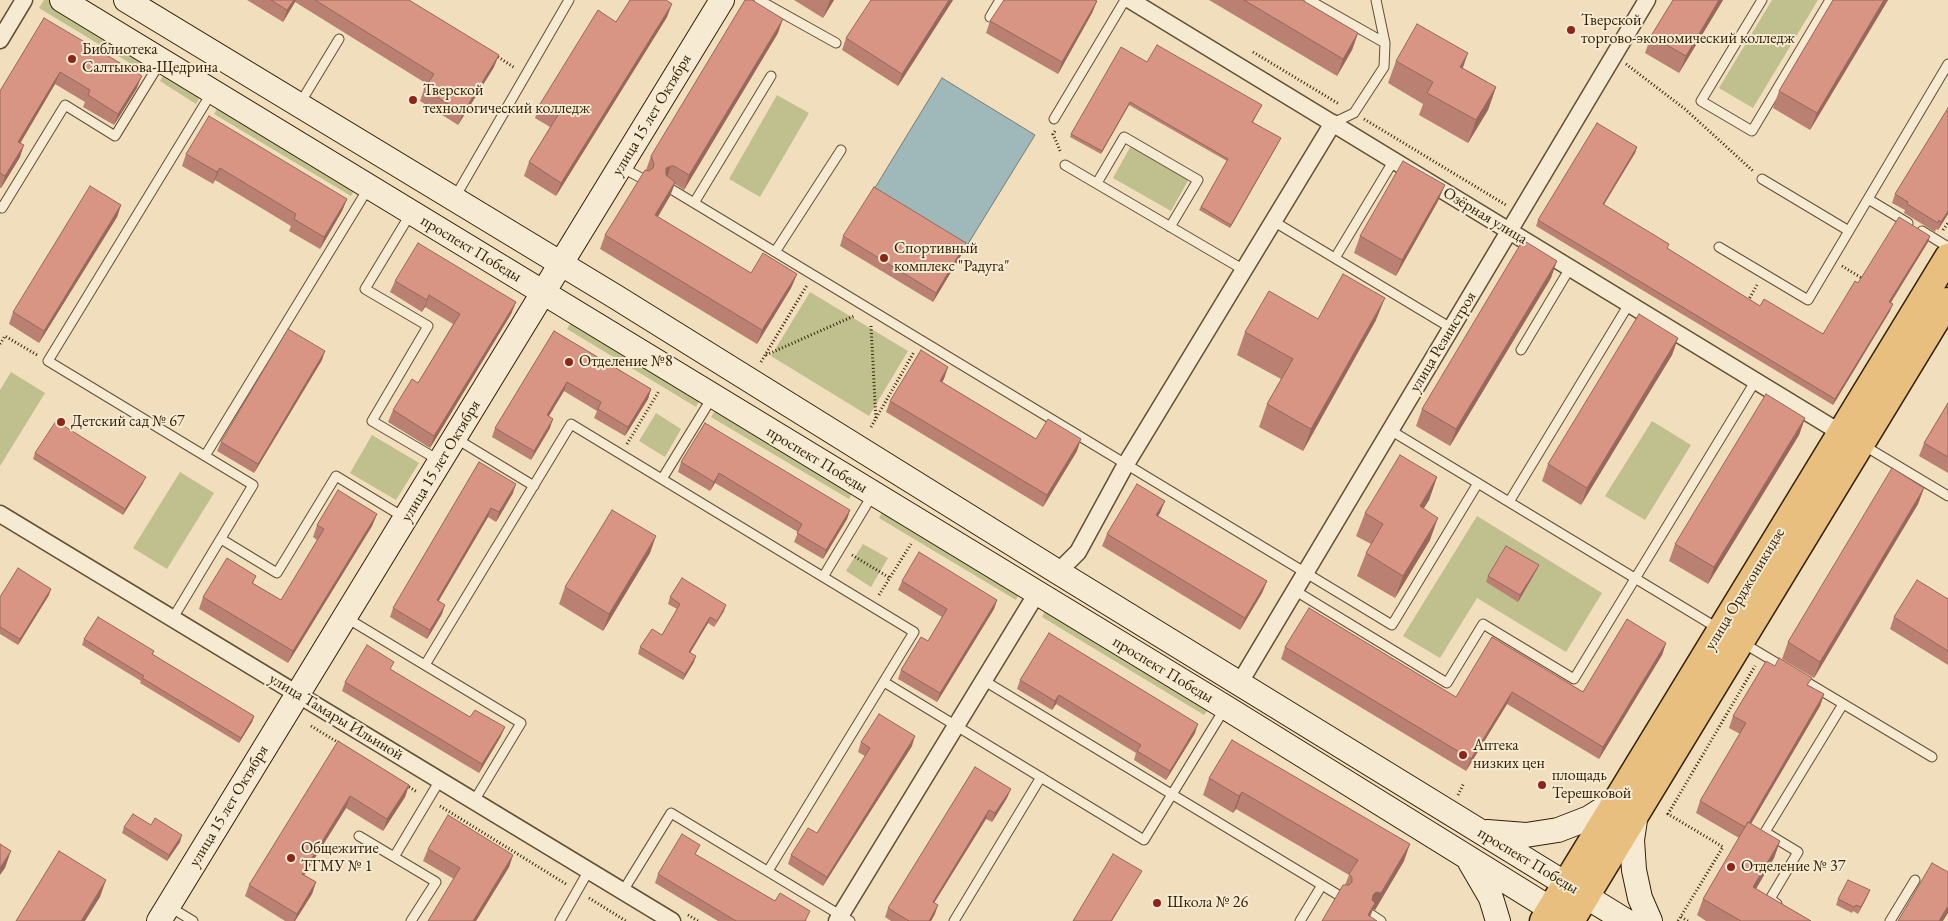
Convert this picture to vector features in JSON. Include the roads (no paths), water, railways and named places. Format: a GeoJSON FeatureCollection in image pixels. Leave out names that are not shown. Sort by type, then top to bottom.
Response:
{"type":"FeatureCollection","features":[{"type":"Feature","properties":{"kind":"main road","name":"проспект Победы"},"geometry":{"type":"LineString","coordinates":[[62,0],[1225,707],[1466,857],[1559,918]]}},
{"type":"Feature","properties":{"kind":"main road","name":"проспект Победы"},"geometry":{"type":"LineString","coordinates":[[126,0],[560,264],[616,296],[1058,572],[1626,921]]}},
{"type":"Feature","properties":{"kind":"main road","name":"улица 15 лет Октября"},"geometry":{"type":"LineString","coordinates":[[163,913],[722,0]]}},
{"type":"Feature","properties":{"kind":"main road","name":"улица Орджоникидзе"},"geometry":{"type":"LineString","coordinates":[[1559,918],[1851,438],[1948,257]]}},
{"type":"Feature","properties":{"kind":"main road","name":"улица Орджоникидзе"},"geometry":{"type":"LineString","coordinates":[[1851,438],[1948,301]]}},
{"type":"Feature","properties":{"kind":"main road"},"geometry":{"type":"LineString","coordinates":[[1478,830],[1518,835],[1558,830],[1626,806],[1632,840],[1634,870],[1640,898],[1650,921]]}},
{"type":"Feature","properties":{"kind":"main road"},"geometry":{"type":"LineString","coordinates":[[1466,857],[1484,883],[1498,921]]}},
{"type":"Feature","properties":{"kind":"street"},"geometry":{"type":"LineString","coordinates":[[0,40],[24,0]]}},
{"type":"Feature","properties":{"kind":"street","name":"Озёрная улица"},"geometry":{"type":"LineString","coordinates":[[1130,0],[1851,438]]}},
{"type":"Feature","properties":{"kind":"street","name":"улица Резинстроя"},"geometry":{"type":"LineString","coordinates":[[1239,684],[1647,0]]}},
{"type":"Feature","properties":{"kind":"street"},"geometry":{"type":"LineString","coordinates":[[1058,572],[1078,552],[1126,464],[1333,123]]}},
{"type":"Feature","properties":{"kind":"street","name":"улица Тамары Ильиной"},"geometry":{"type":"LineString","coordinates":[[0,514],[672,921]]}},
{"type":"Feature","properties":{"kind":"street"},"geometry":{"type":"LineString","coordinates":[[843,919],[956,726],[1037,593]]}},
{"type":"Feature","properties":{"kind":"lane"},"geometry":{"type":"LineString","coordinates":[[454,199],[569,0]]}},
{"type":"Feature","properties":{"kind":"lane"},"geometry":{"type":"LineString","coordinates":[[759,0],[836,43]]}},
{"type":"Feature","properties":{"kind":"lane"},"geometry":{"type":"LineString","coordinates":[[990,17],[1000,0]]}},
{"type":"Feature","properties":{"kind":"lane"},"geometry":{"type":"LineString","coordinates":[[1054,118],[1125,0]]}},
{"type":"Feature","properties":{"kind":"lane"},"geometry":{"type":"LineString","coordinates":[[1309,0],[1386,43]]}},
{"type":"Feature","properties":{"kind":"lane"},"geometry":{"type":"LineString","coordinates":[[1333,123],[1354,113],[1384,67],[1386,43],[1376,0]]}},
{"type":"Feature","properties":{"kind":"lane"},"geometry":{"type":"LineString","coordinates":[[1762,0],[1702,101],[1752,131],[1830,0]]}},
{"type":"Feature","properties":{"kind":"lane"},"geometry":{"type":"LineString","coordinates":[[299,105],[339,39]]}},
{"type":"Feature","properties":{"kind":"lane"},"geometry":{"type":"LineString","coordinates":[[0,207],[2,208],[65,105],[115,136],[161,60]]}},
{"type":"Feature","properties":{"kind":"lane"},"geometry":{"type":"LineString","coordinates":[[1719,247],[1808,300],[1948,64]]}},
{"type":"Feature","properties":{"kind":"lane"},"geometry":{"type":"LineString","coordinates":[[694,203],[771,76]]}},
{"type":"Feature","properties":{"kind":"lane"},"geometry":{"type":"LineString","coordinates":[[172,618],[253,486],[48,361],[212,92]]}},
{"type":"Feature","properties":{"kind":"lane"},"geometry":{"type":"LineString","coordinates":[[1097,183],[1124,137],[1190,175],[1198,180],[1170,227]]}},
{"type":"Feature","properties":{"kind":"lane"},"geometry":{"type":"LineString","coordinates":[[775,252],[841,150]]}},
{"type":"Feature","properties":{"kind":"lane"},"geometry":{"type":"LineString","coordinates":[[1335,258],[1394,160]]}},
{"type":"Feature","properties":{"kind":"lane"},"geometry":{"type":"LineString","coordinates":[[1065,165],[1244,270]]}},
{"type":"Feature","properties":{"kind":"lane"},"geometry":{"type":"LineString","coordinates":[[620,166],[642,179]]}},
{"type":"Feature","properties":{"kind":"lane"},"geometry":{"type":"LineString","coordinates":[[1762,179],[1849,231]]}},
{"type":"Feature","properties":{"kind":"lane"},"geometry":{"type":"LineString","coordinates":[[666,186],[1392,625],[1478,483]]}},
{"type":"Feature","properties":{"kind":"lane"},"geometry":{"type":"LineString","coordinates":[[205,456],[369,187]]}},
{"type":"Feature","properties":{"kind":"lane"},"geometry":{"type":"LineString","coordinates":[[1868,199],[1948,247]]}},
{"type":"Feature","properties":{"kind":"lane"},"geometry":{"type":"LineString","coordinates":[[411,213],[365,289],[428,326],[372,421],[440,461]]}},
{"type":"Feature","properties":{"kind":"lane"},"geometry":{"type":"LineString","coordinates":[[1274,221],[1451,328]]}},
{"type":"Feature","properties":{"kind":"lane"},"geometry":{"type":"LineString","coordinates":[[1521,350],[1570,268]]}},
{"type":"Feature","properties":{"kind":"lane"},"geometry":{"type":"LineString","coordinates":[[1509,502],[1629,304]]}},
{"type":"Feature","properties":{"kind":"lane"},"geometry":{"type":"LineString","coordinates":[[1294,590],[1447,683],[1483,624],[1574,679],[1756,380]]}},
{"type":"Feature","properties":{"kind":"lane"},"geometry":{"type":"LineString","coordinates":[[662,479],[713,396]]}},
{"type":"Feature","properties":{"kind":"lane"},"geometry":{"type":"LineString","coordinates":[[425,665],[572,424],[914,632],[768,872]]}},
{"type":"Feature","properties":{"kind":"lane"},"geometry":{"type":"LineString","coordinates":[[1390,430],[1932,757]]}},
{"type":"Feature","properties":{"kind":"lane"},"geometry":{"type":"LineString","coordinates":[[454,438],[534,486]]}},
{"type":"Feature","properties":{"kind":"lane"},"geometry":{"type":"LineString","coordinates":[[1851,438],[1948,496]]}},
{"type":"Feature","properties":{"kind":"lane"},"geometry":{"type":"LineString","coordinates":[[221,539],[277,573],[336,476],[405,518]]}},
{"type":"Feature","properties":{"kind":"lane"},"geometry":{"type":"LineString","coordinates":[[823,577],[873,494]]}},
{"type":"Feature","properties":{"kind":"lane"},"geometry":{"type":"LineString","coordinates":[[345,617],[521,723],[474,801]]}},
{"type":"Feature","properties":{"kind":"lane"},"geometry":{"type":"LineString","coordinates":[[984,680],[1340,896]]}},
{"type":"Feature","properties":{"kind":"lane"},"geometry":{"type":"LineString","coordinates":[[884,682],[1144,840],[1225,707]]}},
{"type":"Feature","properties":{"kind":"lane"},"geometry":{"type":"LineString","coordinates":[[1784,908],[1770,899],[1798,852],[1765,832],[1843,704]]}},
{"type":"Feature","properties":{"kind":"lane"},"geometry":{"type":"LineString","coordinates":[[954,921],[1041,777]]}},
{"type":"Feature","properties":{"kind":"lane"},"geometry":{"type":"LineString","coordinates":[[394,857],[440,780]]}},
{"type":"Feature","properties":{"kind":"lane"},"geometry":{"type":"LineString","coordinates":[[623,891],[671,813],[843,919]]}},
{"type":"Feature","properties":{"kind":"lane"},"geometry":{"type":"LineString","coordinates":[[359,836],[436,882],[411,921]]}},
{"type":"Feature","properties":{"kind":"lane"},"geometry":{"type":"LineString","coordinates":[[560,921],[589,870]]}},
{"type":"Feature","properties":{"kind":"lane"},"geometry":{"type":"LineString","coordinates":[[1890,921],[1915,880]]}},
{"type":"Feature","properties":{"kind":"lane"},"geometry":{"type":"LineString","coordinates":[[1300,921],[1322,885]]}},
{"type":"Feature","properties":{"kind":"lane"},"geometry":{"type":"LineString","coordinates":[[163,913],[193,921]]}},
{"type":"Feature","properties":{"kind":"lane"},"geometry":{"type":"LineString","coordinates":[[1372,915],[1381,921]]}},
{"type":"Feature","properties":{"kind":"water"},"geometry":{"type":"Polygon","coordinates":[[[942,78],[1035,135],[963,252],[870,196],[942,78]]]}},
{"type":"Feature","properties":{"kind":"place","name":"Тверской торгово-экономический колледж"},"geometry":{"type":"Point","coordinates":[1571,30]}},
{"type":"Feature","properties":{"kind":"place","name":"Библиотека Салтыкова-Щедрина"},"geometry":{"type":"Point","coordinates":[72,59]}},
{"type":"Feature","properties":{"kind":"place","name":"Тверской технологический колледж"},"geometry":{"type":"Point","coordinates":[413,100]}},
{"type":"Feature","properties":{"kind":"place","name":"Спортивный комплекс \"Радуга\""},"geometry":{"type":"Point","coordinates":[884,258]}},
{"type":"Feature","properties":{"kind":"place","name":"Отделение №8"},"geometry":{"type":"Point","coordinates":[569,362]}},
{"type":"Feature","properties":{"kind":"place","name":"Детский сад № 67"},"geometry":{"type":"Point","coordinates":[61,422]}},
{"type":"Feature","properties":{"kind":"place","name":"Аптека низких цен"},"geometry":{"type":"Point","coordinates":[1463,755]}},
{"type":"Feature","properties":{"kind":"place","name":"площадь Терешковой"},"geometry":{"type":"Point","coordinates":[1542,785]}},
{"type":"Feature","properties":{"kind":"place","name":"Общежитие ТГМУ № 1"},"geometry":{"type":"Point","coordinates":[291,858]}},
{"type":"Feature","properties":{"kind":"place","name":"Отделение № 37"},"geometry":{"type":"Point","coordinates":[1731,867]}},
{"type":"Feature","properties":{"kind":"place","name":"Школа № 26"},"geometry":{"type":"Point","coordinates":[1157,903]}}]}
